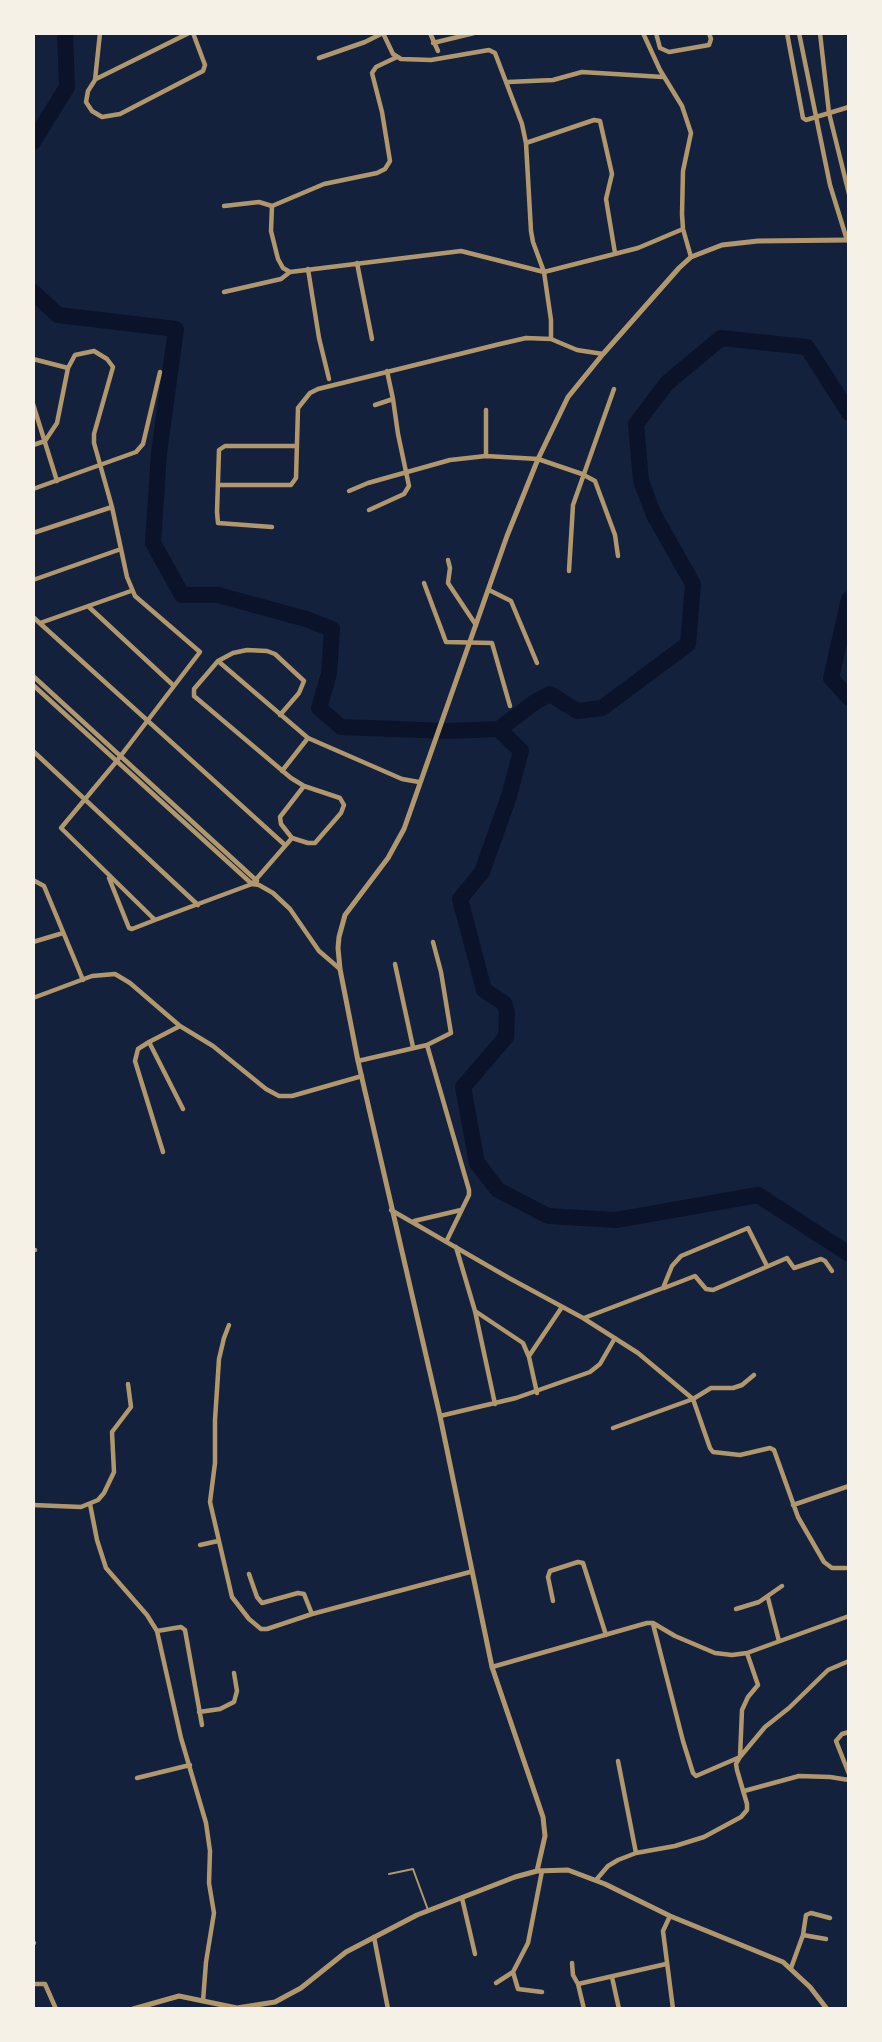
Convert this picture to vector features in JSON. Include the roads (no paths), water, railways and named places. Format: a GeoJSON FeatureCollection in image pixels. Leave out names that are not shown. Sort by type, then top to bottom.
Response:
{"type":"FeatureCollection","features":[{"type":"Feature","properties":{"kind":"street"},"geometry":{"type":"LineString","coordinates":[[95,79],[191,33],[205,65],[203,71],[120,114],[102,117],[89,107],[87,96],[95,79],[100,33]]}},
{"type":"Feature","properties":{"kind":"street"},"geometry":{"type":"LineString","coordinates":[[319,58],[383,33],[397,57]]}},
{"type":"Feature","properties":{"kind":"street"},"geometry":{"type":"LineString","coordinates":[[430,33],[438,51]]}},
{"type":"Feature","properties":{"kind":"street"},"geometry":{"type":"LineString","coordinates":[[433,43],[474,33]]}},
{"type":"Feature","properties":{"kind":"street"},"geometry":{"type":"LineString","coordinates":[[643,33],[664,77],[682,106],[691,133],[683,171],[683,229],[691,257]]}},
{"type":"Feature","properties":{"kind":"street"},"geometry":{"type":"LineString","coordinates":[[656,33],[660,48],[669,52],[709,45],[709,33]]}},
{"type":"Feature","properties":{"kind":"street"},"geometry":{"type":"LineString","coordinates":[[787,33],[802,117],[806,120],[849,107]]}},
{"type":"Feature","properties":{"kind":"street"},"geometry":{"type":"LineString","coordinates":[[496,1983],[513,1972],[528,1943],[545,1836],[543,1817],[492,1667],[440,1416],[358,1061],[338,948],[345,915],[388,858],[408,821],[419,782],[507,536],[538,459],[568,397],[691,257],[722,245],[758,241],[848,240],[830,185],[799,33]]}},
{"type":"Feature","properties":{"kind":"street"},"geometry":{"type":"LineString","coordinates":[[820,33],[829,113],[849,194]]}},
{"type":"Feature","properties":{"kind":"street"},"geometry":{"type":"LineString","coordinates":[[224,206],[259,202],[272,206],[324,184],[377,173],[388,166],[390,161],[372,73],[376,67],[397,57],[407,60],[431,60],[492,50],[498,57],[508,82],[526,143],[531,231],[544,272],[551,339]]}},
{"type":"Feature","properties":{"kind":"street"},"geometry":{"type":"LineString","coordinates":[[508,82],[552,80],[582,72],[664,77]]}},
{"type":"Feature","properties":{"kind":"street"},"geometry":{"type":"LineString","coordinates":[[526,143],[594,120],[600,121],[611,174],[606,198],[615,253]]}},
{"type":"Feature","properties":{"kind":"street"},"geometry":{"type":"LineString","coordinates":[[272,206],[271,231],[278,259],[290,272]]}},
{"type":"Feature","properties":{"kind":"street"},"geometry":{"type":"LineString","coordinates":[[224,292],[281,279],[290,272],[461,250],[544,272],[638,248],[683,229]]}},
{"type":"Feature","properties":{"kind":"street"},"geometry":{"type":"LineString","coordinates":[[357,263],[372,339]]}},
{"type":"Feature","properties":{"kind":"street"},"geometry":{"type":"LineString","coordinates":[[309,269],[319,338],[329,379]]}},
{"type":"Feature","properties":{"kind":"street"},"geometry":{"type":"LineString","coordinates":[[219,485],[289,486],[296,478],[298,408],[310,393],[326,386],[526,338],[551,339],[577,350],[603,354]]}},
{"type":"Feature","properties":{"kind":"street"},"geometry":{"type":"LineString","coordinates":[[33,445],[45,441],[57,423],[68,368],[75,355],[94,351],[112,363],[94,434],[131,591],[200,652],[121,756],[61,828],[155,920]]}},
{"type":"Feature","properties":{"kind":"street"},"geometry":{"type":"LineString","coordinates":[[33,359],[68,368]]}},
{"type":"Feature","properties":{"kind":"street"},"geometry":{"type":"LineString","coordinates":[[369,510],[408,491],[407,472],[387,371]]}},
{"type":"Feature","properties":{"kind":"street"},"geometry":{"type":"LineString","coordinates":[[33,489],[136,452],[143,444],[160,372]]}},
{"type":"Feature","properties":{"kind":"street"},"geometry":{"type":"LineString","coordinates":[[569,570],[571,512],[582,474],[614,389]]}},
{"type":"Feature","properties":{"kind":"street"},"geometry":{"type":"LineString","coordinates":[[375,405],[393,399]]}},
{"type":"Feature","properties":{"kind":"street"},"geometry":{"type":"LineString","coordinates":[[33,404],[57,481]]}},
{"type":"Feature","properties":{"kind":"street"},"geometry":{"type":"LineString","coordinates":[[486,410],[486,456]]}},
{"type":"Feature","properties":{"kind":"street"},"geometry":{"type":"LineString","coordinates":[[272,527],[218,523],[216,512],[219,450],[223,446],[296,446]]}},
{"type":"Feature","properties":{"kind":"street"},"geometry":{"type":"LineString","coordinates":[[349,491],[450,460],[486,456],[538,459],[595,481],[615,536],[618,556]]}},
{"type":"Feature","properties":{"kind":"street"},"geometry":{"type":"LineString","coordinates":[[33,533],[112,507]]}},
{"type":"Feature","properties":{"kind":"street"},"geometry":{"type":"LineString","coordinates":[[33,580],[121,549]]}},
{"type":"Feature","properties":{"kind":"street"},"geometry":{"type":"LineString","coordinates":[[448,560],[448,583],[476,625]]}},
{"type":"Feature","properties":{"kind":"street"},"geometry":{"type":"LineString","coordinates":[[424,583],[444,640],[449,643],[492,643],[510,706]]}},
{"type":"Feature","properties":{"kind":"street"},"geometry":{"type":"LineString","coordinates":[[489,590],[511,601],[537,663]]}},
{"type":"Feature","properties":{"kind":"street"},"geometry":{"type":"LineString","coordinates":[[39,624],[131,591]]}},
{"type":"Feature","properties":{"kind":"street"},"geometry":{"type":"LineString","coordinates":[[89,607],[173,685]]}},
{"type":"Feature","properties":{"kind":"street"},"geometry":{"type":"LineString","coordinates":[[33,618],[285,845]]}},
{"type":"Feature","properties":{"kind":"street"},"geometry":{"type":"LineString","coordinates":[[280,715],[304,685],[303,678],[275,654],[267,651],[247,650],[233,653],[218,661],[194,689],[194,696],[282,771],[304,786],[340,798],[344,808],[315,843],[308,844],[292,838],[281,824],[280,817],[304,786]]}},
{"type":"Feature","properties":{"kind":"street"},"geometry":{"type":"LineString","coordinates":[[218,661],[308,738],[402,779],[419,782]]}},
{"type":"Feature","properties":{"kind":"street"},"geometry":{"type":"LineString","coordinates":[[33,676],[256,879],[259,885]]}},
{"type":"Feature","properties":{"kind":"street"},"geometry":{"type":"LineString","coordinates":[[33,685],[251,884],[259,885],[273,893],[290,909],[319,951],[340,969]]}},
{"type":"Feature","properties":{"kind":"street"},"geometry":{"type":"LineString","coordinates":[[282,771],[308,738]]}},
{"type":"Feature","properties":{"kind":"street"},"geometry":{"type":"LineString","coordinates":[[33,751],[198,905]]}},
{"type":"Feature","properties":{"kind":"street"},"geometry":{"type":"LineString","coordinates":[[158,799],[163,794]]}},
{"type":"Feature","properties":{"kind":"street"},"geometry":{"type":"LineString","coordinates":[[107,874],[129,928],[132,929],[251,884],[292,838]]}},
{"type":"Feature","properties":{"kind":"street"},"geometry":{"type":"LineString","coordinates":[[33,880],[44,886],[83,980]]}},
{"type":"Feature","properties":{"kind":"street"},"geometry":{"type":"LineString","coordinates":[[33,942],[63,933]]}},
{"type":"Feature","properties":{"kind":"street"},"geometry":{"type":"LineString","coordinates":[[358,1061],[427,1045],[452,1031],[433,942]]}},
{"type":"Feature","properties":{"kind":"street"},"geometry":{"type":"LineString","coordinates":[[395,964],[413,1047]]}},
{"type":"Feature","properties":{"kind":"street"},"geometry":{"type":"LineString","coordinates":[[33,998],[92,976],[115,974],[130,983],[180,1026],[213,1046],[266,1089],[279,1096],[292,1096],[362,1076]]}},
{"type":"Feature","properties":{"kind":"street"},"geometry":{"type":"LineString","coordinates":[[163,1152],[135,1061],[136,1051],[149,1041],[180,1026]]}},
{"type":"Feature","properties":{"kind":"street"},"geometry":{"type":"LineString","coordinates":[[149,1041],[183,1109]]}},
{"type":"Feature","properties":{"kind":"street"},"geometry":{"type":"LineString","coordinates":[[427,1045],[468,1184],[469,1195],[446,1240]]}},
{"type":"Feature","properties":{"kind":"street"},"geometry":{"type":"LineString","coordinates":[[391,1209],[583,1318],[638,1353],[693,1399],[713,1452],[740,1455],[770,1448],[774,1450],[804,1531],[824,1562],[832,1568],[849,1568]]}},
{"type":"Feature","properties":{"kind":"street"},"geometry":{"type":"LineString","coordinates":[[413,1222],[461,1210]]}},
{"type":"Feature","properties":{"kind":"street"},"geometry":{"type":"LineString","coordinates":[[663,1288],[672,1266],[681,1256],[748,1228],[767,1266]]}},
{"type":"Feature","properties":{"kind":"street"},"geometry":{"type":"LineString","coordinates":[[456,1247],[475,1311],[495,1404]]}},
{"type":"Feature","properties":{"kind":"street"},"geometry":{"type":"LineString","coordinates":[[583,1318],[695,1276],[707,1290],[713,1290],[787,1258],[795,1268],[821,1259],[832,1271]]}},
{"type":"Feature","properties":{"kind":"street"},"geometry":{"type":"LineString","coordinates":[[529,1357],[562,1307]]}},
{"type":"Feature","properties":{"kind":"street"},"geometry":{"type":"LineString","coordinates":[[475,1311],[519,1339],[529,1357],[537,1392]]}},
{"type":"Feature","properties":{"kind":"street"},"geometry":{"type":"LineString","coordinates":[[229,1325],[219,1359],[215,1463],[210,1502],[232,1597],[240,1609],[261,1629],[267,1629],[312,1614],[471,1572]]}},
{"type":"Feature","properties":{"kind":"street"},"geometry":{"type":"LineString","coordinates":[[440,1416],[537,1392],[596,1367],[615,1338]]}},
{"type":"Feature","properties":{"kind":"street"},"geometry":{"type":"LineString","coordinates":[[613,1428],[693,1399],[711,1388],[733,1388],[742,1385],[754,1375]]}},
{"type":"Feature","properties":{"kind":"street"},"geometry":{"type":"LineString","coordinates":[[33,1505],[50,1504],[71,1508],[90,1504],[104,1493],[112,1478],[112,1432],[131,1407],[128,1384]]}},
{"type":"Feature","properties":{"kind":"street"},"geometry":{"type":"LineString","coordinates":[[793,1505],[849,1486]]}},
{"type":"Feature","properties":{"kind":"street"},"geometry":{"type":"LineString","coordinates":[[90,1504],[99,1549],[106,1568],[147,1615],[157,1632],[209,1838],[209,1883],[214,1913],[203,2001]]}},
{"type":"Feature","properties":{"kind":"street"},"geometry":{"type":"LineString","coordinates":[[200,1545],[218,1541]]}},
{"type":"Feature","properties":{"kind":"street"},"geometry":{"type":"LineString","coordinates":[[553,1601],[548,1577],[550,1571],[578,1562],[583,1563],[606,1635]]}},
{"type":"Feature","properties":{"kind":"street"},"geometry":{"type":"LineString","coordinates":[[249,1574],[257,1597],[262,1603],[298,1593],[304,1594],[312,1614]]}},
{"type":"Feature","properties":{"kind":"street"},"geometry":{"type":"LineString","coordinates":[[736,1609],[750,1606],[768,1597],[782,1586]]}},
{"type":"Feature","properties":{"kind":"street"},"geometry":{"type":"LineString","coordinates":[[768,1597],[779,1641]]}},
{"type":"Feature","properties":{"kind":"street"},"geometry":{"type":"LineString","coordinates":[[492,1667],[653,1623],[715,1653],[747,1653],[849,1616]]}},
{"type":"Feature","properties":{"kind":"street"},"geometry":{"type":"LineString","coordinates":[[653,1623],[694,1775],[702,1775],[740,1757]]}},
{"type":"Feature","properties":{"kind":"street"},"geometry":{"type":"LineString","coordinates":[[157,1632],[181,1627],[185,1630],[202,1725]]}},
{"type":"Feature","properties":{"kind":"street"},"geometry":{"type":"LineString","coordinates":[[740,1757],[742,1710],[758,1685],[747,1653]]}},
{"type":"Feature","properties":{"kind":"street"},"geometry":{"type":"LineString","coordinates":[[596,1880],[608,1866],[636,1853],[675,1846],[704,1837],[741,1817],[747,1810],[736,1764],[740,1757],[765,1727],[828,1670],[849,1661]]}},
{"type":"Feature","properties":{"kind":"street"},"geometry":{"type":"LineString","coordinates":[[199,1712],[220,1709],[234,1702],[237,1691],[234,1673]]}},
{"type":"Feature","properties":{"kind":"street"},"geometry":{"type":"LineString","coordinates":[[849,1732],[842,1734],[836,1741],[849,1774]]}},
{"type":"Feature","properties":{"kind":"street"},"geometry":{"type":"LineString","coordinates":[[618,1761],[636,1853]]}},
{"type":"Feature","properties":{"kind":"street"},"geometry":{"type":"LineString","coordinates":[[137,1778],[190,1765]]}},
{"type":"Feature","properties":{"kind":"street"},"geometry":{"type":"LineString","coordinates":[[744,1791],[799,1776],[830,1776],[849,1780]]}},
{"type":"Feature","properties":{"kind":"street"},"geometry":{"type":"LineString","coordinates":[[133,2009],[179,1996],[237,2008],[263,2007],[289,1996],[336,1959],[428,1911],[539,1871],[568,1870],[596,1880],[670,1916],[760,1951],[791,1968],[827,2009]]}},
{"type":"Feature","properties":{"kind":"street"},"geometry":{"type":"LineString","coordinates":[[462,1898],[475,1954]]}},
{"type":"Feature","properties":{"kind":"street"},"geometry":{"type":"LineString","coordinates":[[791,1968],[803,1935],[806,1915],[811,1913],[830,1919]]}},
{"type":"Feature","properties":{"kind":"street"},"geometry":{"type":"LineString","coordinates":[[670,1916],[663,1931],[673,2009]]}},
{"type":"Feature","properties":{"kind":"street"},"geometry":{"type":"LineString","coordinates":[[803,1935],[825,1938]]}},
{"type":"Feature","properties":{"kind":"street"},"geometry":{"type":"LineString","coordinates":[[374,1937],[388,2009]]}},
{"type":"Feature","properties":{"kind":"street"},"geometry":{"type":"LineString","coordinates":[[572,1963],[584,2009]]}},
{"type":"Feature","properties":{"kind":"street"},"geometry":{"type":"LineString","coordinates":[[578,1984],[666,1964]]}},
{"type":"Feature","properties":{"kind":"street"},"geometry":{"type":"LineString","coordinates":[[513,1972],[518,1989],[542,1992]]}},
{"type":"Feature","properties":{"kind":"street"},"geometry":{"type":"LineString","coordinates":[[612,1977],[619,2009]]}},
{"type":"Feature","properties":{"kind":"street"},"geometry":{"type":"LineString","coordinates":[[36,1984],[45,1984],[56,2009]]}},
{"type":"Feature","properties":{"kind":"lane"},"geometry":{"type":"LineString","coordinates":[[389,1874],[414,1869],[428,1911]]}},
{"type":"Feature","properties":{"kind":"waterway"},"geometry":{"type":"LineString","coordinates":[[33,142],[67,87],[65,33]]}},
{"type":"Feature","properties":{"kind":"waterway"},"geometry":{"type":"LineString","coordinates":[[33,292],[58,315],[176,329],[159,453],[153,543],[182,595],[218,595],[306,619],[332,629],[329,674],[319,708],[341,727],[448,731],[499,729],[550,694],[577,711],[602,708],[688,644],[693,584],[654,515],[641,481],[636,424],[667,383],[721,338],[807,347],[849,413]]}},
{"type":"Feature","properties":{"kind":"waterway"},"geometry":{"type":"LineString","coordinates":[[849,599],[831,678],[849,698]]}},
{"type":"Feature","properties":{"kind":"waterway"},"geometry":{"type":"LineString","coordinates":[[499,729],[521,751],[509,796],[482,872],[460,899],[484,990],[504,1003],[507,1012],[506,1037],[463,1087],[477,1163],[498,1190],[548,1216],[616,1220],[758,1195],[849,1254]]}}]}
